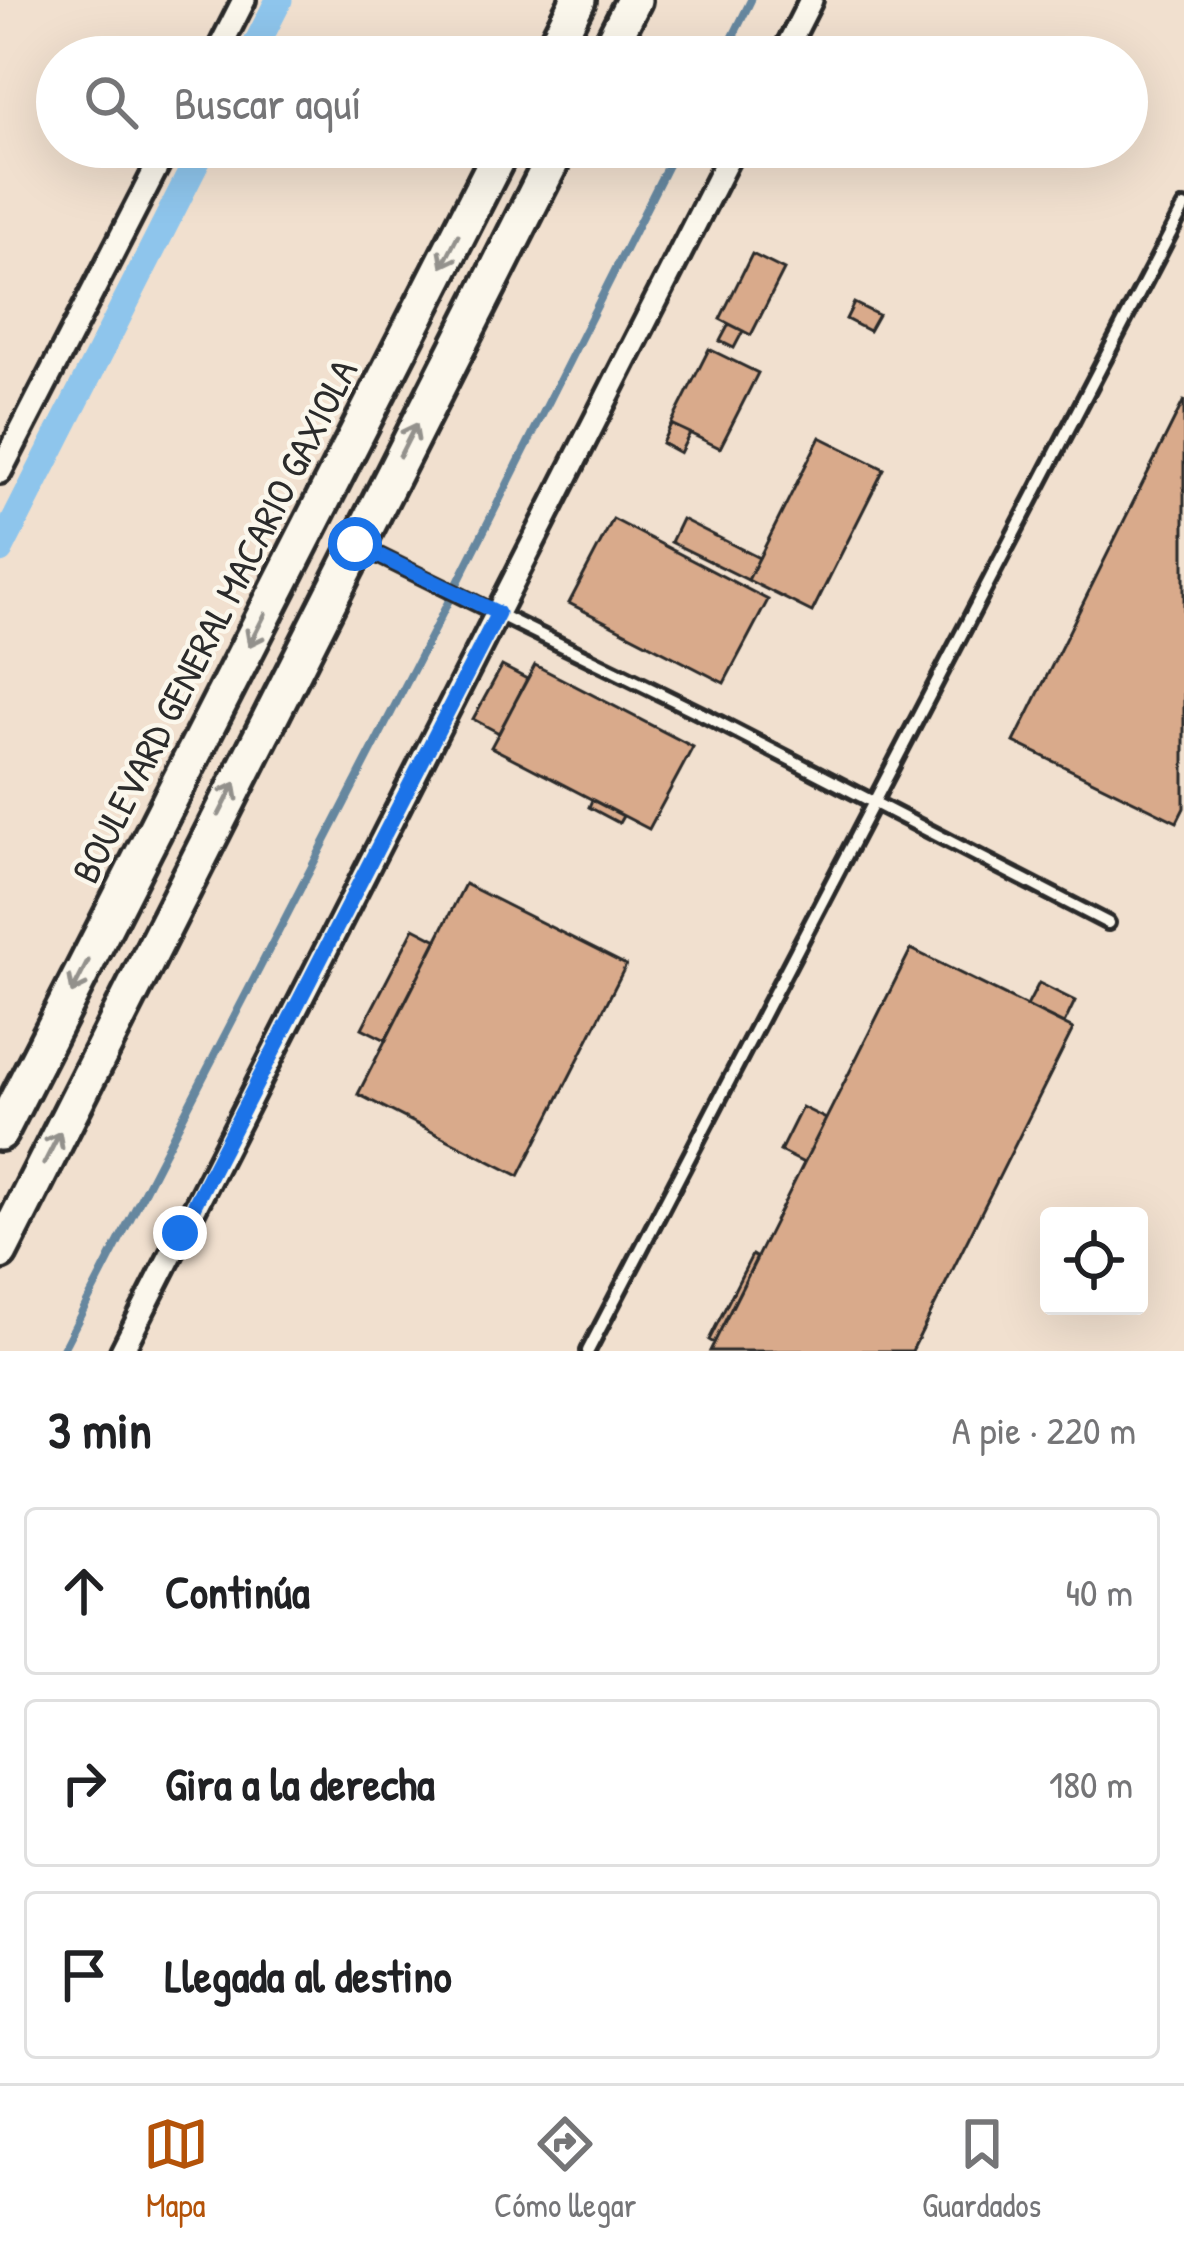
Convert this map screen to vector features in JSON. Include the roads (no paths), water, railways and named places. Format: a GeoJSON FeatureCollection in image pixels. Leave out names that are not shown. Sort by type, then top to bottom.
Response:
{"type":"FeatureCollection","features":[{"type":"Feature","properties":{"kind":"main road"},"geometry":{"type":"LineString","coordinates":[[560,36],[578,0]]}},
{"type":"Feature","properties":{"kind":"main road"},"geometry":{"type":"LineString","coordinates":[[616,36],[634,0]]}},
{"type":"Feature","properties":{"kind":"main road","name":"BOULEVARD GENERAL MACARIO GAXIOLA"},"geometry":{"type":"LineString","coordinates":[[0,1133],[492,168]]}},
{"type":"Feature","properties":{"kind":"main road"},"geometry":{"type":"LineString","coordinates":[[0,1252],[548,168]]}},
{"type":"Feature","properties":{"kind":"street"},"geometry":{"type":"LineString","coordinates":[[225,36],[244,0]]}},
{"type":"Feature","properties":{"kind":"street"},"geometry":{"type":"LineString","coordinates":[[793,36],[812,0]]}},
{"type":"Feature","properties":{"kind":"street"},"geometry":{"type":"LineString","coordinates":[[0,472],[156,168]]}},
{"type":"Feature","properties":{"kind":"street"},"geometry":{"type":"LineString","coordinates":[[122,1351],[723,168]]}},
{"type":"Feature","properties":{"kind":"lane"},"geometry":{"type":"LineString","coordinates":[[588,1351],[1184,207]]}},
{"type":"Feature","properties":{"kind":"lane"},"geometry":{"type":"LineString","coordinates":[[355,544],[1108,923]]}},
{"type":"Feature","properties":{"kind":"waterway"},"geometry":{"type":"LineString","coordinates":[[261,36],[279,0]]}},
{"type":"Feature","properties":{"kind":"waterway"},"geometry":{"type":"LineString","coordinates":[[733,36],[751,0]]}},
{"type":"Feature","properties":{"kind":"waterway"},"geometry":{"type":"LineString","coordinates":[[0,550],[193,168]]}},
{"type":"Feature","properties":{"kind":"waterway"},"geometry":{"type":"LineString","coordinates":[[62,1351],[666,168]]}}]}
